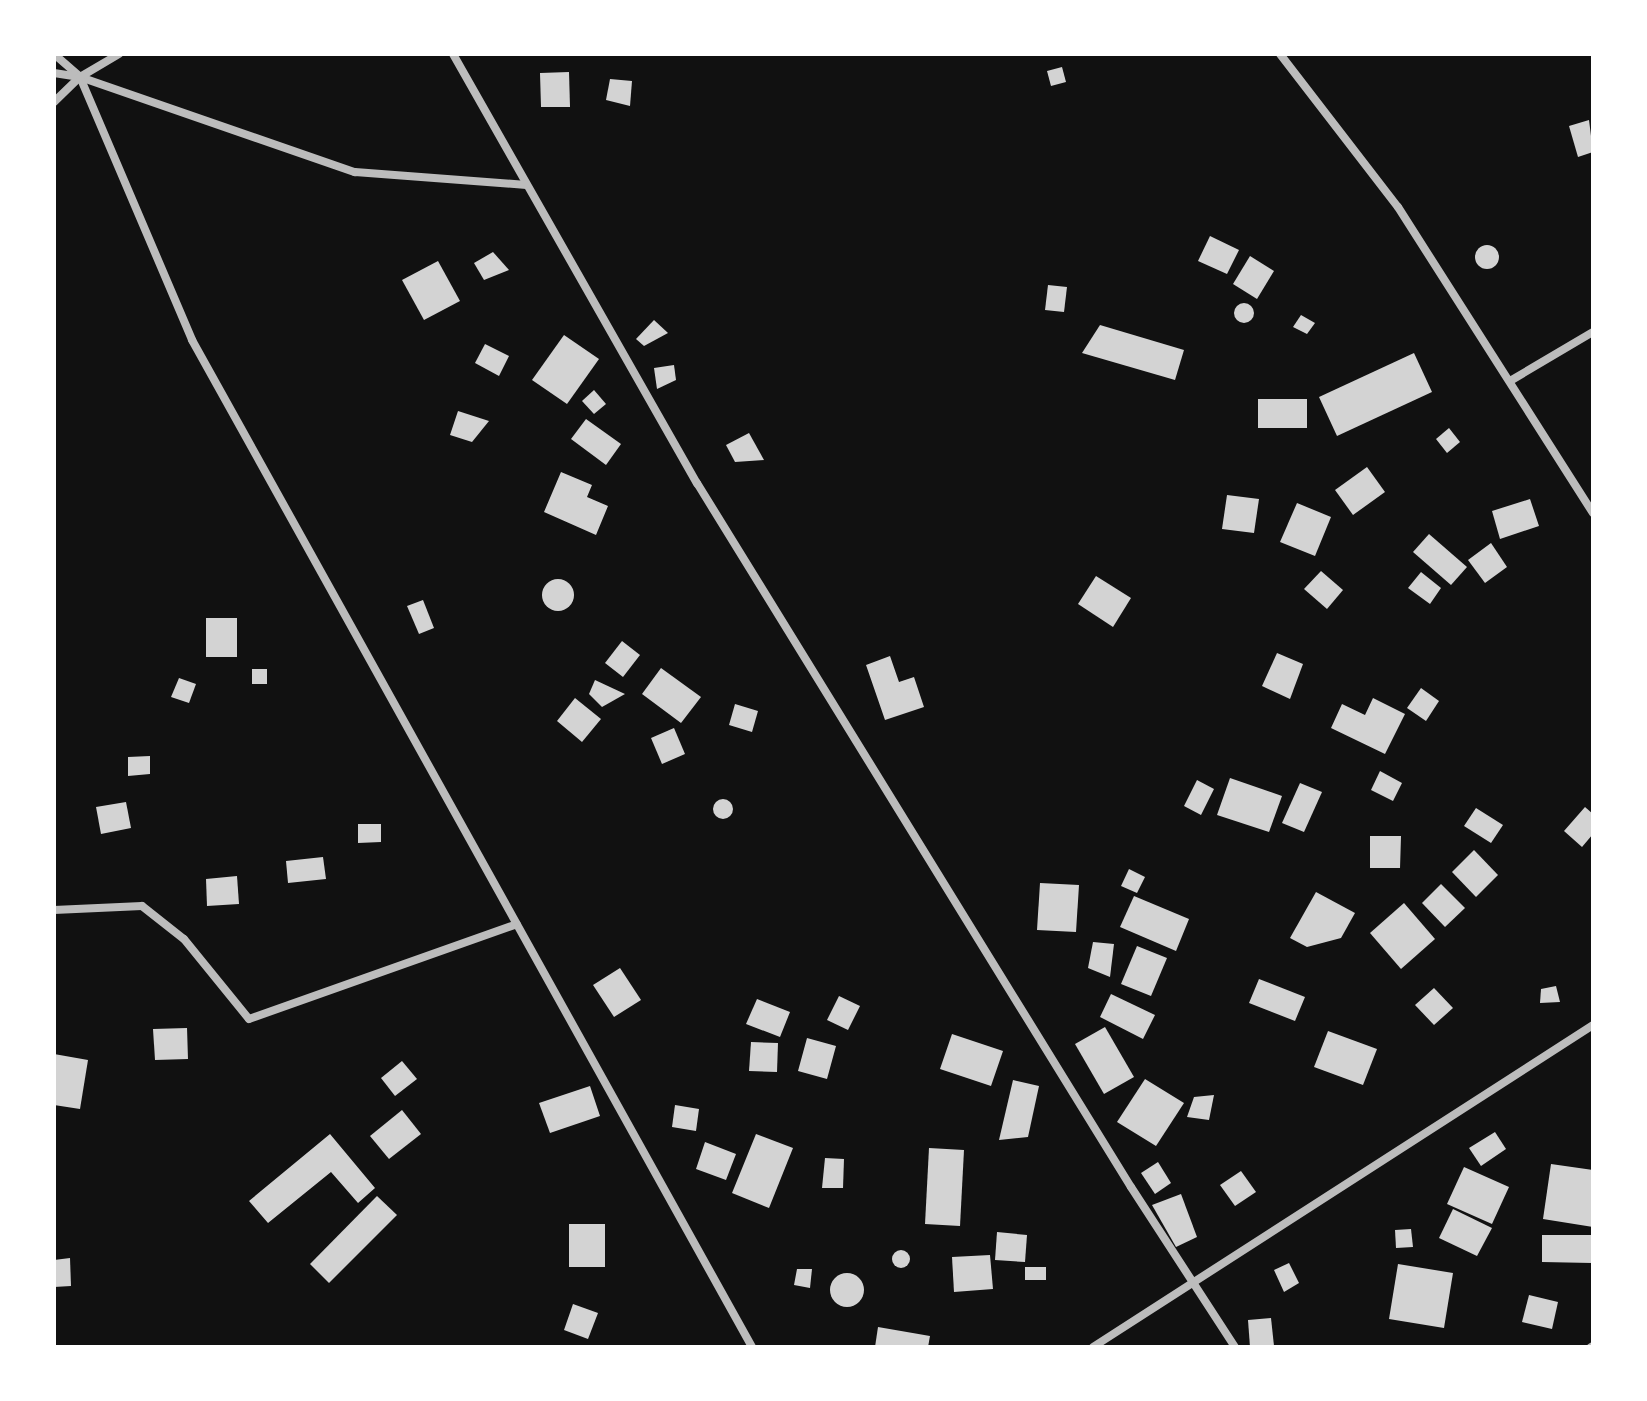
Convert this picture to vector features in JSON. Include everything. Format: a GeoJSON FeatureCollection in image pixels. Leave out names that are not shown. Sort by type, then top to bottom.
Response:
{"type":"FeatureCollection","features":[{"type":"Feature","properties":{"kind":"street"},"geometry":{"type":"LineString","coordinates":[[54,54],[80,77],[192,340],[752,1347]]}},
{"type":"Feature","properties":{"kind":"street"},"geometry":{"type":"LineString","coordinates":[[54,102],[80,77],[119,54]]}},
{"type":"Feature","properties":{"kind":"street"},"geometry":{"type":"LineString","coordinates":[[453,54],[697,483],[1235,1347]]}},
{"type":"Feature","properties":{"kind":"street"},"geometry":{"type":"LineString","coordinates":[[1280,54],[1398,207],[1593,513]]}},
{"type":"Feature","properties":{"kind":"street"},"geometry":{"type":"LineString","coordinates":[[54,73],[80,77],[355,172],[527,185]]}},
{"type":"Feature","properties":{"kind":"street"},"geometry":{"type":"LineString","coordinates":[[1510,381],[1593,332]]}},
{"type":"Feature","properties":{"kind":"street"},"geometry":{"type":"LineString","coordinates":[[54,910],[142,906],[184,939],[249,1019],[517,924]]}},
{"type":"Feature","properties":{"kind":"street"},"geometry":{"type":"LineString","coordinates":[[1093,1347],[1593,1025]]}},
{"type":"Feature","properties":{"kind":"building"},"geometry":{"type":"Polygon","coordinates":[[[1062,67],[1066,82],[1051,86],[1047,71],[1062,67]]]}},
{"type":"Feature","properties":{"kind":"building"},"geometry":{"type":"Polygon","coordinates":[[[569,72],[570,107],[541,107],[540,73],[569,72]]]}},
{"type":"Feature","properties":{"kind":"building"},"geometry":{"type":"Polygon","coordinates":[[[610,79],[632,81],[630,106],[606,100],[610,79]]]}},
{"type":"Feature","properties":{"kind":"building"},"geometry":{"type":"Polygon","coordinates":[[[1589,120],[1593,152],[1578,157],[1569,126],[1589,120]]]}},
{"type":"Feature","properties":{"kind":"building"},"geometry":{"type":"Polygon","coordinates":[[[1210,236],[1239,250],[1227,274],[1198,261],[1210,236]]]}},
{"type":"Feature","properties":{"kind":"building"},"geometry":{"type":"Polygon","coordinates":[[[1487,245],[1496,248],[1499,257],[1496,266],[1487,269],[1478,266],[1475,257],[1478,248],[1487,245]]]}},
{"type":"Feature","properties":{"kind":"building"},"geometry":{"type":"Polygon","coordinates":[[[493,252],[509,270],[484,280],[474,263],[493,252]]]}},
{"type":"Feature","properties":{"kind":"building"},"geometry":{"type":"Polygon","coordinates":[[[1250,256],[1274,271],[1257,299],[1233,284],[1250,256]]]}},
{"type":"Feature","properties":{"kind":"building"},"geometry":{"type":"Polygon","coordinates":[[[438,261],[460,301],[424,320],[402,280],[438,261]]]}},
{"type":"Feature","properties":{"kind":"building"},"geometry":{"type":"Polygon","coordinates":[[[1048,285],[1067,287],[1064,312],[1045,310],[1048,285]]]}},
{"type":"Feature","properties":{"kind":"building"},"geometry":{"type":"Polygon","coordinates":[[[1244,303],[1251,306],[1254,313],[1251,320],[1244,323],[1237,320],[1234,313],[1237,306],[1244,303]]]}},
{"type":"Feature","properties":{"kind":"building"},"geometry":{"type":"Polygon","coordinates":[[[1301,315],[1315,323],[1307,334],[1293,327],[1301,315]]]}},
{"type":"Feature","properties":{"kind":"building"},"geometry":{"type":"Polygon","coordinates":[[[654,320],[668,333],[644,346],[636,339],[654,320]]]}},
{"type":"Feature","properties":{"kind":"building"},"geometry":{"type":"Polygon","coordinates":[[[1100,325],[1184,350],[1175,380],[1082,353],[1100,325]]]}},
{"type":"Feature","properties":{"kind":"building"},"geometry":{"type":"Polygon","coordinates":[[[564,335],[599,359],[567,404],[532,380],[564,335]]]}},
{"type":"Feature","properties":{"kind":"building"},"geometry":{"type":"Polygon","coordinates":[[[485,344],[509,356],[499,376],[475,363],[485,344]]]}},
{"type":"Feature","properties":{"kind":"building"},"geometry":{"type":"Polygon","coordinates":[[[1414,353],[1432,392],[1337,436],[1319,397],[1414,353]]]}},
{"type":"Feature","properties":{"kind":"building"},"geometry":{"type":"Polygon","coordinates":[[[674,365],[676,380],[657,389],[654,368],[674,365]]]}},
{"type":"Feature","properties":{"kind":"building"},"geometry":{"type":"Polygon","coordinates":[[[594,390],[606,404],[594,414],[582,401],[594,390]]]}},
{"type":"Feature","properties":{"kind":"building"},"geometry":{"type":"Polygon","coordinates":[[[1258,399],[1307,399],[1307,428],[1258,428],[1258,399]]]}},
{"type":"Feature","properties":{"kind":"building"},"geometry":{"type":"Polygon","coordinates":[[[458,411],[489,421],[472,442],[450,435],[458,411]]]}},
{"type":"Feature","properties":{"kind":"building"},"geometry":{"type":"Polygon","coordinates":[[[586,419],[621,444],[606,465],[571,439],[586,419]]]}},
{"type":"Feature","properties":{"kind":"building"},"geometry":{"type":"Polygon","coordinates":[[[1449,428],[1460,442],[1447,453],[1436,439],[1449,428]]]}},
{"type":"Feature","properties":{"kind":"building"},"geometry":{"type":"Polygon","coordinates":[[[749,433],[764,460],[735,462],[726,445],[749,433]]]}},
{"type":"Feature","properties":{"kind":"building"},"geometry":{"type":"Polygon","coordinates":[[[1367,467],[1385,492],[1353,515],[1335,490],[1367,467]]]}},
{"type":"Feature","properties":{"kind":"building"},"geometry":{"type":"Polygon","coordinates":[[[561,472],[592,485],[587,497],[608,506],[596,535],[544,512],[561,472]]]}},
{"type":"Feature","properties":{"kind":"building"},"geometry":{"type":"Polygon","coordinates":[[[1227,495],[1259,499],[1254,533],[1222,529],[1227,495]]]}},
{"type":"Feature","properties":{"kind":"building"},"geometry":{"type":"Polygon","coordinates":[[[1530,499],[1539,526],[1500,539],[1492,511],[1530,499]]]}},
{"type":"Feature","properties":{"kind":"building"},"geometry":{"type":"Polygon","coordinates":[[[1297,503],[1331,517],[1315,556],[1280,542],[1297,503]]]}},
{"type":"Feature","properties":{"kind":"building"},"geometry":{"type":"Polygon","coordinates":[[[1429,534],[1467,567],[1451,585],[1413,552],[1429,534]]]}},
{"type":"Feature","properties":{"kind":"building"},"geometry":{"type":"Polygon","coordinates":[[[1491,543],[1507,567],[1485,583],[1468,560],[1491,543]]]}},
{"type":"Feature","properties":{"kind":"building"},"geometry":{"type":"Polygon","coordinates":[[[1321,571],[1343,590],[1327,609],[1304,589],[1321,571]]]}},
{"type":"Feature","properties":{"kind":"building"},"geometry":{"type":"Polygon","coordinates":[[[1421,572],[1441,588],[1430,604],[1408,588],[1421,572]]]}},
{"type":"Feature","properties":{"kind":"building"},"geometry":{"type":"Polygon","coordinates":[[[1096,576],[1131,598],[1113,627],[1078,604],[1096,576]]]}},
{"type":"Feature","properties":{"kind":"building"},"geometry":{"type":"Polygon","coordinates":[[[558,579],[569,584],[574,595],[569,606],[558,611],[547,606],[542,595],[547,584],[558,579]]]}},
{"type":"Feature","properties":{"kind":"building"},"geometry":{"type":"Polygon","coordinates":[[[423,600],[434,628],[419,634],[407,606],[423,600]]]}},
{"type":"Feature","properties":{"kind":"building"},"geometry":{"type":"Polygon","coordinates":[[[206,618],[237,618],[237,657],[206,657],[206,618]]]}},
{"type":"Feature","properties":{"kind":"building"},"geometry":{"type":"Polygon","coordinates":[[[622,641],[640,655],[623,677],[605,663],[622,641]]]}},
{"type":"Feature","properties":{"kind":"building"},"geometry":{"type":"Polygon","coordinates":[[[1277,653],[1303,664],[1290,699],[1262,686],[1277,653]]]}},
{"type":"Feature","properties":{"kind":"building"},"geometry":{"type":"Polygon","coordinates":[[[890,656],[899,682],[914,677],[924,707],[885,720],[866,665],[890,656]]]}},
{"type":"Feature","properties":{"kind":"building"},"geometry":{"type":"Polygon","coordinates":[[[661,668],[701,697],[681,723],[642,694],[661,668]]]}},
{"type":"Feature","properties":{"kind":"building"},"geometry":{"type":"Polygon","coordinates":[[[252,669],[267,669],[267,684],[252,684],[252,669]]]}},
{"type":"Feature","properties":{"kind":"building"},"geometry":{"type":"Polygon","coordinates":[[[179,678],[196,684],[189,703],[171,697],[179,678]]]}},
{"type":"Feature","properties":{"kind":"building"},"geometry":{"type":"Polygon","coordinates":[[[595,680],[625,694],[602,707],[589,694],[595,680]]]}},
{"type":"Feature","properties":{"kind":"building"},"geometry":{"type":"Polygon","coordinates":[[[1421,688],[1439,701],[1426,721],[1407,708],[1421,688]]]}},
{"type":"Feature","properties":{"kind":"building"},"geometry":{"type":"Polygon","coordinates":[[[575,698],[601,719],[582,742],[557,721],[575,698]]]}},
{"type":"Feature","properties":{"kind":"building"},"geometry":{"type":"Polygon","coordinates":[[[1373,698],[1405,714],[1385,754],[1331,728],[1342,704],[1365,715],[1373,698]]]}},
{"type":"Feature","properties":{"kind":"building"},"geometry":{"type":"Polygon","coordinates":[[[735,704],[758,711],[752,732],[729,725],[735,704]]]}},
{"type":"Feature","properties":{"kind":"building"},"geometry":{"type":"Polygon","coordinates":[[[674,728],[685,754],[662,764],[651,738],[674,728]]]}},
{"type":"Feature","properties":{"kind":"building"},"geometry":{"type":"Polygon","coordinates":[[[150,756],[150,774],[128,776],[128,757],[150,756]]]}},
{"type":"Feature","properties":{"kind":"building"},"geometry":{"type":"Polygon","coordinates":[[[1380,771],[1402,783],[1393,801],[1371,790],[1380,771]]]}},
{"type":"Feature","properties":{"kind":"building"},"geometry":{"type":"Polygon","coordinates":[[[1230,778],[1282,796],[1269,832],[1217,815],[1230,778]]]}},
{"type":"Feature","properties":{"kind":"building"},"geometry":{"type":"Polygon","coordinates":[[[1197,780],[1214,789],[1201,815],[1184,806],[1197,780]]]}},
{"type":"Feature","properties":{"kind":"building"},"geometry":{"type":"Polygon","coordinates":[[[1300,783],[1322,792],[1304,832],[1282,823],[1300,783]]]}},
{"type":"Feature","properties":{"kind":"building"},"geometry":{"type":"Polygon","coordinates":[[[723,799],[730,802],[733,809],[730,816],[723,819],[716,816],[713,809],[716,802],[723,799]]]}},
{"type":"Feature","properties":{"kind":"building"},"geometry":{"type":"Polygon","coordinates":[[[126,802],[131,828],[101,834],[96,807],[126,802]]]}},
{"type":"Feature","properties":{"kind":"building"},"geometry":{"type":"Polygon","coordinates":[[[1585,807],[1593,814],[1593,834],[1582,847],[1564,831],[1585,807]]]}},
{"type":"Feature","properties":{"kind":"building"},"geometry":{"type":"Polygon","coordinates":[[[1476,808],[1503,825],[1491,843],[1464,826],[1476,808]]]}},
{"type":"Feature","properties":{"kind":"building"},"geometry":{"type":"Polygon","coordinates":[[[358,824],[381,824],[381,842],[358,843],[358,824]]]}},
{"type":"Feature","properties":{"kind":"building"},"geometry":{"type":"Polygon","coordinates":[[[1370,836],[1401,836],[1400,868],[1370,868],[1370,836]]]}},
{"type":"Feature","properties":{"kind":"building"},"geometry":{"type":"Polygon","coordinates":[[[1474,850],[1498,875],[1476,897],[1452,872],[1474,850]]]}},
{"type":"Feature","properties":{"kind":"building"},"geometry":{"type":"Polygon","coordinates":[[[323,857],[326,879],[288,883],[286,861],[323,857]]]}},
{"type":"Feature","properties":{"kind":"building"},"geometry":{"type":"Polygon","coordinates":[[[1129,869],[1145,877],[1137,893],[1121,886],[1129,869]]]}},
{"type":"Feature","properties":{"kind":"building"},"geometry":{"type":"Polygon","coordinates":[[[237,876],[239,904],[207,906],[206,879],[237,876]]]}},
{"type":"Feature","properties":{"kind":"building"},"geometry":{"type":"Polygon","coordinates":[[[1040,883],[1079,885],[1076,932],[1037,930],[1040,883]]]}},
{"type":"Feature","properties":{"kind":"building"},"geometry":{"type":"Polygon","coordinates":[[[1441,884],[1465,908],[1445,927],[1422,903],[1441,884]]]}},
{"type":"Feature","properties":{"kind":"building"},"geometry":{"type":"Polygon","coordinates":[[[1316,892],[1355,913],[1341,938],[1307,947],[1290,938],[1316,892]]]}},
{"type":"Feature","properties":{"kind":"building"},"geometry":{"type":"Polygon","coordinates":[[[1134,896],[1189,919],[1176,951],[1120,927],[1134,896]]]}},
{"type":"Feature","properties":{"kind":"building"},"geometry":{"type":"Polygon","coordinates":[[[1404,903],[1435,939],[1401,969],[1370,933],[1404,903]]]}},
{"type":"Feature","properties":{"kind":"building"},"geometry":{"type":"Polygon","coordinates":[[[1093,942],[1114,944],[1110,977],[1088,968],[1093,942]]]}},
{"type":"Feature","properties":{"kind":"building"},"geometry":{"type":"Polygon","coordinates":[[[1137,946],[1167,958],[1151,996],[1121,984],[1137,946]]]}},
{"type":"Feature","properties":{"kind":"building"},"geometry":{"type":"Polygon","coordinates":[[[620,968],[641,1000],[614,1017],[593,985],[620,968]]]}},
{"type":"Feature","properties":{"kind":"building"},"geometry":{"type":"Polygon","coordinates":[[[1259,979],[1305,997],[1295,1021],[1249,1003],[1259,979]]]}},
{"type":"Feature","properties":{"kind":"building"},"geometry":{"type":"Polygon","coordinates":[[[1556,986],[1560,1002],[1540,1003],[1541,989],[1556,986]]]}},
{"type":"Feature","properties":{"kind":"building"},"geometry":{"type":"Polygon","coordinates":[[[1434,988],[1453,1008],[1434,1025],[1415,1005],[1434,988]]]}},
{"type":"Feature","properties":{"kind":"building"},"geometry":{"type":"Polygon","coordinates":[[[1111,994],[1155,1015],[1143,1039],[1100,1017],[1111,994]]]}},
{"type":"Feature","properties":{"kind":"building"},"geometry":{"type":"Polygon","coordinates":[[[839,996],[860,1006],[848,1030],[827,1020],[839,996]]]}},
{"type":"Feature","properties":{"kind":"building"},"geometry":{"type":"Polygon","coordinates":[[[757,999],[790,1012],[780,1037],[746,1024],[757,999]]]}},
{"type":"Feature","properties":{"kind":"building"},"geometry":{"type":"Polygon","coordinates":[[[1105,1027],[1134,1077],[1104,1094],[1075,1044],[1105,1027]]]}},
{"type":"Feature","properties":{"kind":"building"},"geometry":{"type":"Polygon","coordinates":[[[187,1028],[188,1059],[155,1060],[153,1029],[187,1028]]]}},
{"type":"Feature","properties":{"kind":"building"},"geometry":{"type":"Polygon","coordinates":[[[1328,1031],[1377,1049],[1363,1085],[1314,1067],[1328,1031]]]}},
{"type":"Feature","properties":{"kind":"building"},"geometry":{"type":"Polygon","coordinates":[[[952,1034],[1003,1051],[991,1086],[940,1069],[952,1034]]]}},
{"type":"Feature","properties":{"kind":"building"},"geometry":{"type":"Polygon","coordinates":[[[807,1038],[836,1046],[827,1079],[798,1071],[807,1038]]]}},
{"type":"Feature","properties":{"kind":"building"},"geometry":{"type":"Polygon","coordinates":[[[751,1042],[778,1043],[777,1072],[749,1071],[751,1042]]]}},
{"type":"Feature","properties":{"kind":"building"},"geometry":{"type":"Polygon","coordinates":[[[54,1054],[88,1060],[80,1109],[54,1105],[54,1054]]]}},
{"type":"Feature","properties":{"kind":"building"},"geometry":{"type":"Polygon","coordinates":[[[402,1061],[417,1079],[395,1096],[381,1078],[402,1061]]]}},
{"type":"Feature","properties":{"kind":"building"},"geometry":{"type":"Polygon","coordinates":[[[1145,1079],[1184,1103],[1156,1146],[1117,1122],[1145,1079]]]}},
{"type":"Feature","properties":{"kind":"building"},"geometry":{"type":"Polygon","coordinates":[[[1013,1080],[1039,1086],[1028,1137],[999,1140],[1013,1080]]]}},
{"type":"Feature","properties":{"kind":"building"},"geometry":{"type":"Polygon","coordinates":[[[590,1086],[600,1116],[550,1133],[539,1103],[590,1086]]]}},
{"type":"Feature","properties":{"kind":"building"},"geometry":{"type":"Polygon","coordinates":[[[1214,1095],[1209,1120],[1187,1117],[1194,1097],[1214,1095]]]}},
{"type":"Feature","properties":{"kind":"building"},"geometry":{"type":"Polygon","coordinates":[[[675,1105],[699,1109],[696,1131],[672,1127],[675,1105]]]}},
{"type":"Feature","properties":{"kind":"building"},"geometry":{"type":"Polygon","coordinates":[[[402,1110],[421,1134],[389,1159],[370,1136],[402,1110]]]}},
{"type":"Feature","properties":{"kind":"building"},"geometry":{"type":"Polygon","coordinates":[[[1495,1132],[1506,1149],[1481,1166],[1469,1148],[1495,1132]]]}},
{"type":"Feature","properties":{"kind":"building"},"geometry":{"type":"Polygon","coordinates":[[[330,1134],[375,1188],[358,1203],[331,1172],[268,1223],[249,1201],[330,1134]]]}},
{"type":"Feature","properties":{"kind":"building"},"geometry":{"type":"Polygon","coordinates":[[[756,1134],[793,1148],[769,1208],[732,1193],[756,1134]]]}},
{"type":"Feature","properties":{"kind":"building"},"geometry":{"type":"Polygon","coordinates":[[[705,1142],[736,1154],[726,1180],[696,1169],[705,1142]]]}},
{"type":"Feature","properties":{"kind":"building"},"geometry":{"type":"Polygon","coordinates":[[[929,1148],[964,1150],[960,1226],[925,1224],[929,1148]]]}},
{"type":"Feature","properties":{"kind":"building"},"geometry":{"type":"Polygon","coordinates":[[[825,1158],[844,1159],[843,1188],[822,1188],[825,1158]]]}},
{"type":"Feature","properties":{"kind":"building"},"geometry":{"type":"Polygon","coordinates":[[[1158,1162],[1171,1183],[1155,1194],[1141,1173],[1158,1162]]]}},
{"type":"Feature","properties":{"kind":"building"},"geometry":{"type":"Polygon","coordinates":[[[1551,1164],[1593,1170],[1593,1227],[1543,1219],[1551,1164]]]}},
{"type":"Feature","properties":{"kind":"building"},"geometry":{"type":"Polygon","coordinates":[[[1464,1167],[1509,1187],[1492,1224],[1447,1204],[1464,1167]]]}},
{"type":"Feature","properties":{"kind":"building"},"geometry":{"type":"Polygon","coordinates":[[[1241,1171],[1256,1192],[1235,1206],[1220,1185],[1241,1171]]]}},
{"type":"Feature","properties":{"kind":"building"},"geometry":{"type":"Polygon","coordinates":[[[1181,1194],[1197,1237],[1176,1247],[1152,1205],[1181,1194]]]}},
{"type":"Feature","properties":{"kind":"building"},"geometry":{"type":"Polygon","coordinates":[[[377,1196],[397,1215],[329,1283],[310,1264],[377,1196]]]}},
{"type":"Feature","properties":{"kind":"building"},"geometry":{"type":"Polygon","coordinates":[[[1453,1209],[1492,1228],[1477,1256],[1439,1238],[1453,1209]]]}},
{"type":"Feature","properties":{"kind":"building"},"geometry":{"type":"Polygon","coordinates":[[[569,1224],[605,1224],[605,1267],[569,1267],[569,1224]]]}},
{"type":"Feature","properties":{"kind":"building"},"geometry":{"type":"Polygon","coordinates":[[[1411,1229],[1413,1247],[1396,1248],[1395,1230],[1411,1229]]]}},
{"type":"Feature","properties":{"kind":"building"},"geometry":{"type":"Polygon","coordinates":[[[997,1232],[1027,1235],[1025,1262],[995,1260],[997,1232]]]}},
{"type":"Feature","properties":{"kind":"building"},"geometry":{"type":"Polygon","coordinates":[[[1542,1235],[1593,1235],[1592,1263],[1542,1262],[1542,1235]]]}},
{"type":"Feature","properties":{"kind":"building"},"geometry":{"type":"Polygon","coordinates":[[[901,1250],[910,1259],[901,1268],[892,1259],[901,1250]]]}},
{"type":"Feature","properties":{"kind":"building"},"geometry":{"type":"Polygon","coordinates":[[[990,1255],[993,1289],[954,1292],[952,1257],[990,1255]]]}},
{"type":"Feature","properties":{"kind":"building"},"geometry":{"type":"Polygon","coordinates":[[[70,1258],[71,1286],[54,1287],[54,1260],[70,1258]]]}},
{"type":"Feature","properties":{"kind":"building"},"geometry":{"type":"Polygon","coordinates":[[[1289,1263],[1299,1283],[1284,1292],[1274,1270],[1289,1263]]]}},
{"type":"Feature","properties":{"kind":"building"},"geometry":{"type":"Polygon","coordinates":[[[1398,1264],[1453,1273],[1444,1328],[1389,1319],[1398,1264]]]}},
{"type":"Feature","properties":{"kind":"building"},"geometry":{"type":"Polygon","coordinates":[[[1025,1267],[1046,1267],[1046,1280],[1025,1280],[1025,1267]]]}},
{"type":"Feature","properties":{"kind":"building"},"geometry":{"type":"Polygon","coordinates":[[[797,1269],[812,1269],[810,1288],[794,1285],[797,1269]]]}},
{"type":"Feature","properties":{"kind":"building"},"geometry":{"type":"Polygon","coordinates":[[[847,1273],[859,1278],[864,1290],[859,1302],[847,1307],[835,1302],[830,1290],[835,1278],[847,1273]]]}},
{"type":"Feature","properties":{"kind":"building"},"geometry":{"type":"Polygon","coordinates":[[[1529,1295],[1558,1302],[1552,1329],[1522,1322],[1529,1295]]]}},
{"type":"Feature","properties":{"kind":"building"},"geometry":{"type":"Polygon","coordinates":[[[573,1304],[598,1313],[588,1339],[564,1330],[573,1304]]]}},
{"type":"Feature","properties":{"kind":"building"},"geometry":{"type":"Polygon","coordinates":[[[1271,1318],[1274,1346],[1250,1347],[1248,1320],[1271,1318]]]}},
{"type":"Feature","properties":{"kind":"building"},"geometry":{"type":"Polygon","coordinates":[[[878,1327],[930,1336],[928,1347],[875,1347],[878,1327]]]}}]}
